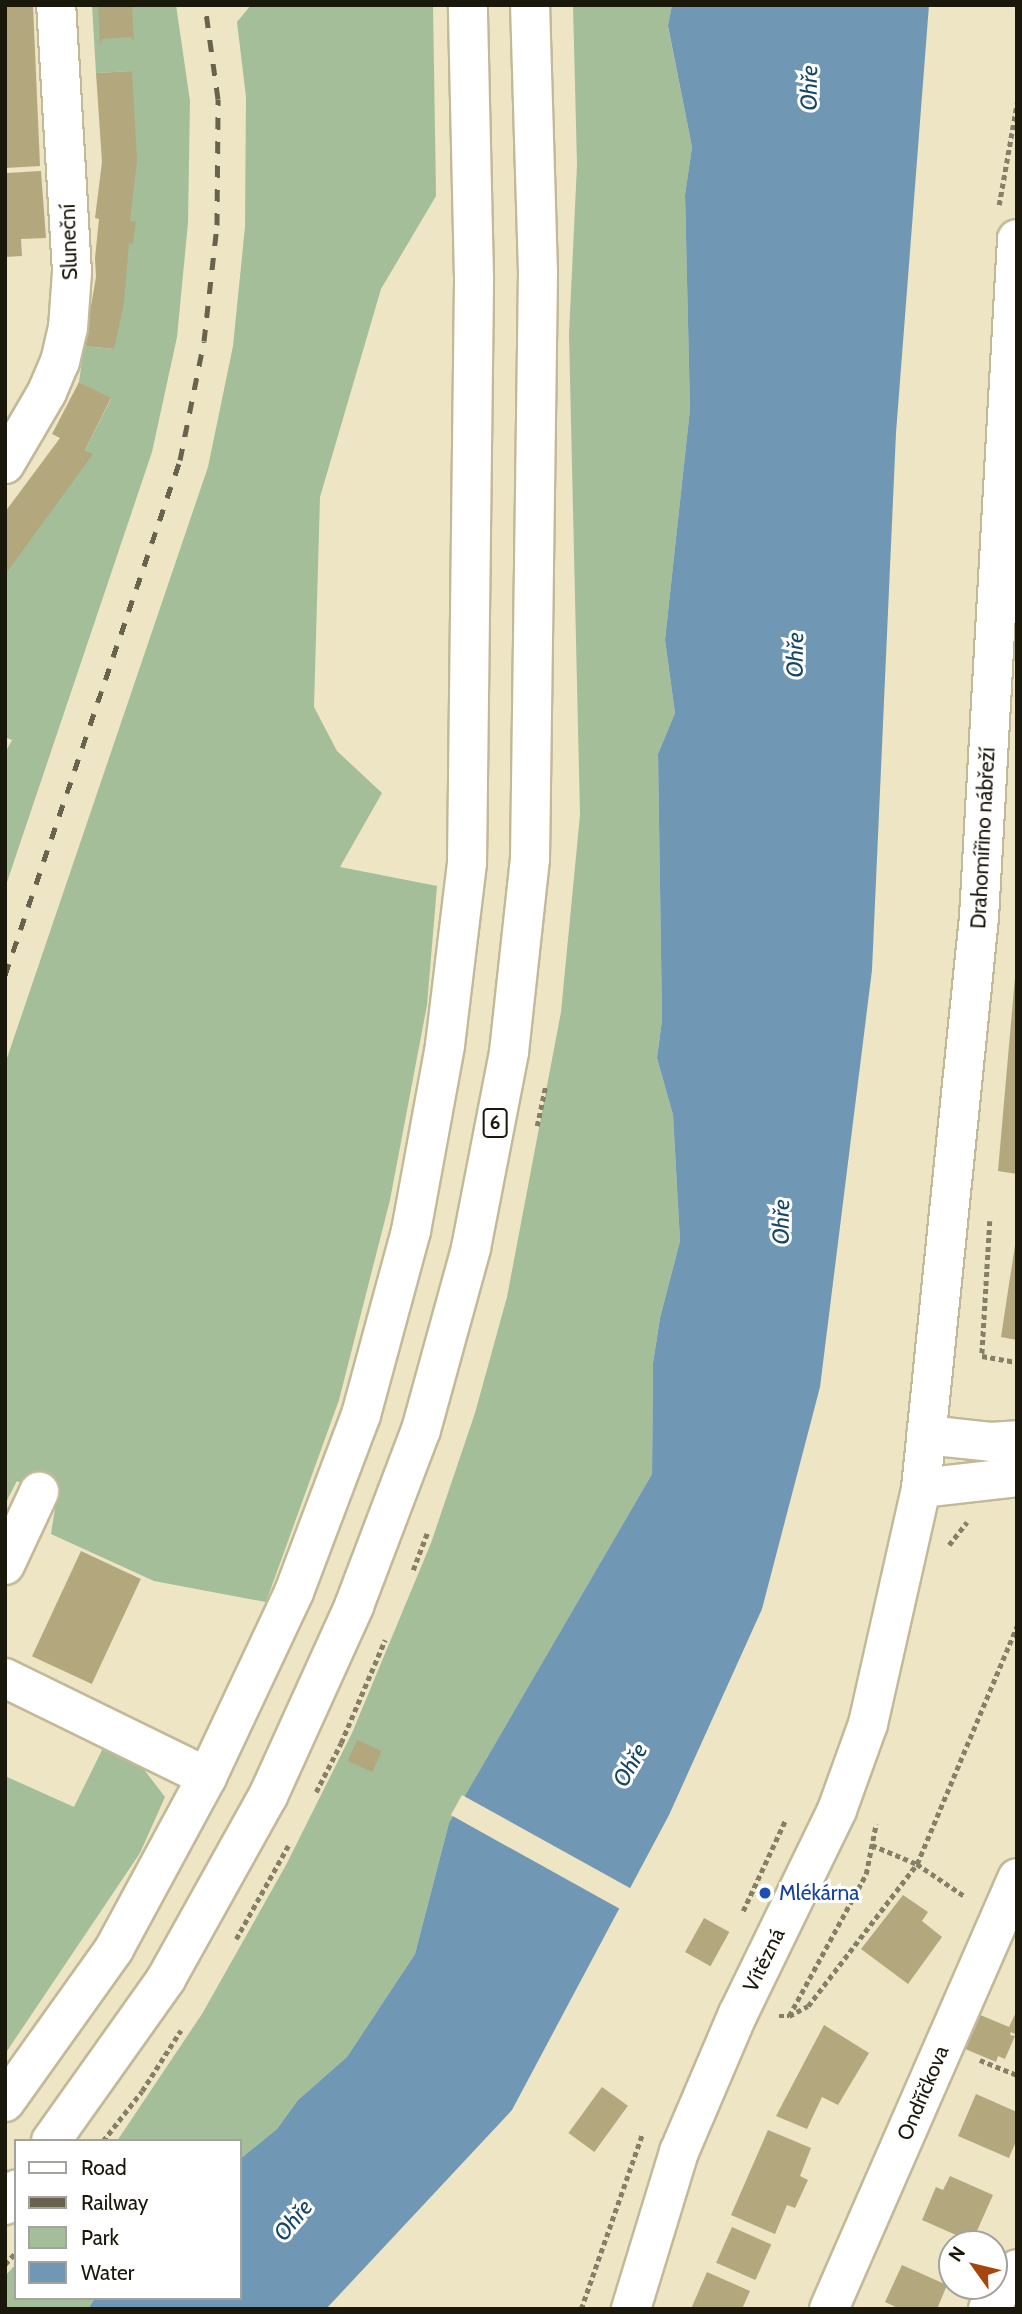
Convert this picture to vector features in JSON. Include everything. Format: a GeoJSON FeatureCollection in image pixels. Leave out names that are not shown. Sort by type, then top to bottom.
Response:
{"type":"FeatureCollection","features":[{"type":"Feature","properties":{"kind":"main road","name":"Sluneční"},"geometry":{"type":"LineString","coordinates":[[5,464],[47,392],[60,362],[68,328],[72,272],[55,5]]}},
{"type":"Feature","properties":{"kind":"main road"},"geometry":{"type":"LineString","coordinates":[[5,2102],[114,1950],[207,1777],[294,1592],[361,1415],[411,1231],[445,1045],[467,863],[474,278],[468,5]]}},
{"type":"Feature","properties":{"kind":"main road","name":"6"},"geometry":{"type":"LineString","coordinates":[[52,2139],[166,1979],[268,1796],[354,1606],[421,1430],[471,1248],[509,1052],[530,859],[538,273],[530,5]]}},
{"type":"Feature","properties":{"kind":"main road","name":"Drahomířino nábřeží"},"geometry":{"type":"LineString","coordinates":[[926,1435],[979,917],[1008,558],[1017,239]]}},
{"type":"Feature","properties":{"kind":"main road"},"geometry":{"type":"LineString","coordinates":[[926,1435],[978,1441],[1017,1440]]}},
{"type":"Feature","properties":{"kind":"main road","name":"Vítězná"},"geometry":{"type":"LineString","coordinates":[[631,2309],[679,2152],[738,2014],[837,1811],[868,1724],[920,1488],[926,1435]]}},
{"type":"Feature","properties":{"kind":"main road"},"geometry":{"type":"LineString","coordinates":[[920,1488],[1017,1477]]}},
{"type":"Feature","properties":{"kind":"main road"},"geometry":{"type":"LineString","coordinates":[[5,1566],[38,1492]]}},
{"type":"Feature","properties":{"kind":"main road"},"geometry":{"type":"LineString","coordinates":[[5,1678],[207,1777]]}},
{"type":"Feature","properties":{"kind":"main road","name":"Ondříčkova"},"geometry":{"type":"LineString","coordinates":[[830,2309],[1017,1878]]}},
{"type":"Feature","properties":{"kind":"main road"},"geometry":{"type":"LineString","coordinates":[[988,2309],[1017,2269]]}},
{"type":"Feature","properties":{"kind":"path"},"geometry":{"type":"LineString","coordinates":[[944,1557],[967,1522],[976,1517]]}},
{"type":"Feature","properties":{"kind":"path"},"geometry":{"type":"LineString","coordinates":[[738,2014],[789,2017],[808,2006],[917,1864],[1017,1626]]}},
{"type":"Feature","properties":{"kind":"path"},"geometry":{"type":"LineString","coordinates":[[872,1845],[917,1864],[999,1919]]}},
{"type":"Feature","properties":{"kind":"green space"},"geometry":{"type":"Polygon","coordinates":[[[92,5],[176,5],[190,101],[188,223],[177,337],[152,452],[5,888],[5,753],[12,740],[5,737],[5,574],[92,454],[85,450],[111,399],[79,382],[84,346],[114,349],[132,71],[96,73],[92,5]]]}},
{"type":"Feature","properties":{"kind":"green space"},"geometry":{"type":"Polygon","coordinates":[[[251,5],[433,5],[436,196],[381,289],[320,497],[314,707],[337,751],[382,793],[340,867],[437,886],[427,1005],[390,1200],[339,1400],[266,1602],[154,1581],[51,1534],[56,1502],[17,1481],[5,1504],[5,1064],[208,467],[233,346],[245,227],[246,97],[237,22],[251,5]]]}},
{"type":"Feature","properties":{"kind":"green space"},"geometry":{"type":"Polygon","coordinates":[[[573,5],[672,5],[668,27],[692,147],[685,195],[690,409],[665,640],[675,713],[658,754],[662,1020],[657,1058],[673,1115],[680,1241],[660,1318],[653,1363],[652,1474],[449,1823],[415,1954],[347,2057],[298,2100],[277,2129],[242,2157],[242,2139],[118,2139],[202,2014],[286,1865],[352,1733],[431,1543],[475,1413],[507,1297],[561,1012],[580,815],[569,334],[577,165],[573,5]]]}},
{"type":"Feature","properties":{"kind":"green space"},"geometry":{"type":"Polygon","coordinates":[[[103,1748],[139,1763],[165,1797],[140,1853],[5,2054],[5,1776],[74,1807],[103,1748]]]}},
{"type":"Feature","properties":{"kind":"green space"},"geometry":{"type":"Polygon","coordinates":[[[14,2266],[14,2300],[94,2300],[88,2309],[5,2309],[5,2276],[14,2266]]]}},
{"type":"Feature","properties":{"kind":"water","name":"Ohře"},"geometry":{"type":"Polygon","coordinates":[[[672,5],[929,5],[896,433],[872,970],[820,1387],[762,1609],[669,1815],[512,2110],[326,2309],[88,2309],[94,2300],[242,2300],[242,2157],[277,2129],[298,2100],[347,2057],[415,1954],[449,1823],[652,1474],[653,1363],[660,1318],[680,1241],[673,1115],[657,1058],[662,1020],[658,754],[675,713],[665,640],[690,409],[685,195],[692,147],[668,26],[672,5]]]}},
{"type":"Feature","properties":{"kind":"pier"},"geometry":{"type":"Polygon","coordinates":[[[462,1795],[633,1890],[621,1910],[451,1815],[462,1795]]]}},
{"type":"Feature","properties":{"kind":"building"},"geometry":{"type":"Polygon","coordinates":[[[5,5],[33,5],[40,166],[6,168],[5,5]]]}},
{"type":"Feature","properties":{"kind":"building"},"geometry":{"type":"Polygon","coordinates":[[[98,5],[132,5],[134,41],[131,37],[102,39],[100,45],[98,5]]]}},
{"type":"Feature","properties":{"kind":"building"},"geometry":{"type":"Polygon","coordinates":[[[132,71],[137,160],[130,221],[136,222],[133,244],[129,243],[124,303],[114,349],[84,346],[96,277],[99,219],[95,218],[102,162],[96,73],[132,71]]]}},
{"type":"Feature","properties":{"kind":"building"},"geometry":{"type":"Polygon","coordinates":[[[41,171],[46,238],[21,239],[22,256],[5,257],[6,173],[41,171]]]}},
{"type":"Feature","properties":{"kind":"building"},"geometry":{"type":"Polygon","coordinates":[[[79,382],[111,398],[85,450],[93,454],[5,575],[5,512],[60,438],[52,434],[79,382]]]}},
{"type":"Feature","properties":{"kind":"building"},"geometry":{"type":"Polygon","coordinates":[[[1017,977],[1017,1174],[998,1171],[1017,977]]]}},
{"type":"Feature","properties":{"kind":"building"},"geometry":{"type":"Polygon","coordinates":[[[1017,1245],[1017,1340],[1001,1337],[1017,1245]]]}},
{"type":"Feature","properties":{"kind":"building"},"geometry":{"type":"Polygon","coordinates":[[[81,1551],[141,1579],[92,1684],[32,1656],[81,1551]]]}},
{"type":"Feature","properties":{"kind":"building"},"geometry":{"type":"Polygon","coordinates":[[[357,1740],[382,1751],[372,1772],[348,1761],[357,1740]]]}},
{"type":"Feature","properties":{"kind":"building"},"geometry":{"type":"Polygon","coordinates":[[[903,1895],[928,1912],[922,1921],[942,1937],[908,1984],[861,1949],[903,1895]]]}},
{"type":"Feature","properties":{"kind":"building"},"geometry":{"type":"Polygon","coordinates":[[[704,1918],[729,1932],[710,1966],[685,1952],[704,1918]]]}},
{"type":"Feature","properties":{"kind":"building"},"geometry":{"type":"Polygon","coordinates":[[[1017,2010],[1017,2035],[1011,2032],[1010,2035],[1015,2036],[1005,2059],[998,2056],[996,2062],[963,2048],[978,2014],[1009,2027],[1017,2010]]]}},
{"type":"Feature","properties":{"kind":"building"},"geometry":{"type":"Polygon","coordinates":[[[824,2025],[869,2053],[838,2105],[822,2097],[807,2129],[776,2116],[824,2025]]]}},
{"type":"Feature","properties":{"kind":"building"},"geometry":{"type":"Polygon","coordinates":[[[602,2087],[628,2106],[594,2152],[568,2133],[602,2087]]]}},
{"type":"Feature","properties":{"kind":"building"},"geometry":{"type":"Polygon","coordinates":[[[976,2094],[1017,2112],[1017,2139],[1009,2158],[958,2136],[976,2094]]]}},
{"type":"Feature","properties":{"kind":"building"},"geometry":{"type":"Polygon","coordinates":[[[768,2130],[811,2148],[800,2176],[808,2180],[795,2208],[787,2205],[775,2234],[731,2215],[768,2130]]]}},
{"type":"Feature","properties":{"kind":"building"},"geometry":{"type":"Polygon","coordinates":[[[950,2176],[993,2195],[977,2230],[945,2230],[922,2220],[936,2187],[943,2190],[950,2176]]]}},
{"type":"Feature","properties":{"kind":"building"},"geometry":{"type":"Polygon","coordinates":[[[732,2227],[771,2244],[755,2280],[716,2263],[732,2227]]]}},
{"type":"Feature","properties":{"kind":"building"},"geometry":{"type":"Polygon","coordinates":[[[902,2265],[938,2281],[938,2300],[941,2300],[937,2309],[900,2309],[885,2302],[902,2265]]]}},
{"type":"Feature","properties":{"kind":"building"},"geometry":{"type":"Polygon","coordinates":[[[707,2272],[750,2291],[742,2309],[691,2309],[707,2272]]]}},
{"type":"Feature","properties":{"kind":"railway"},"geometry":{"type":"LineString","coordinates":[[5,975],[180,460],[204,341],[217,225],[218,99],[205,5]]}},
{"type":"Feature","properties":{"kind":"place","name":"Mlékárna"},"geometry":{"type":"Point","coordinates":[765,1893]}}]}
